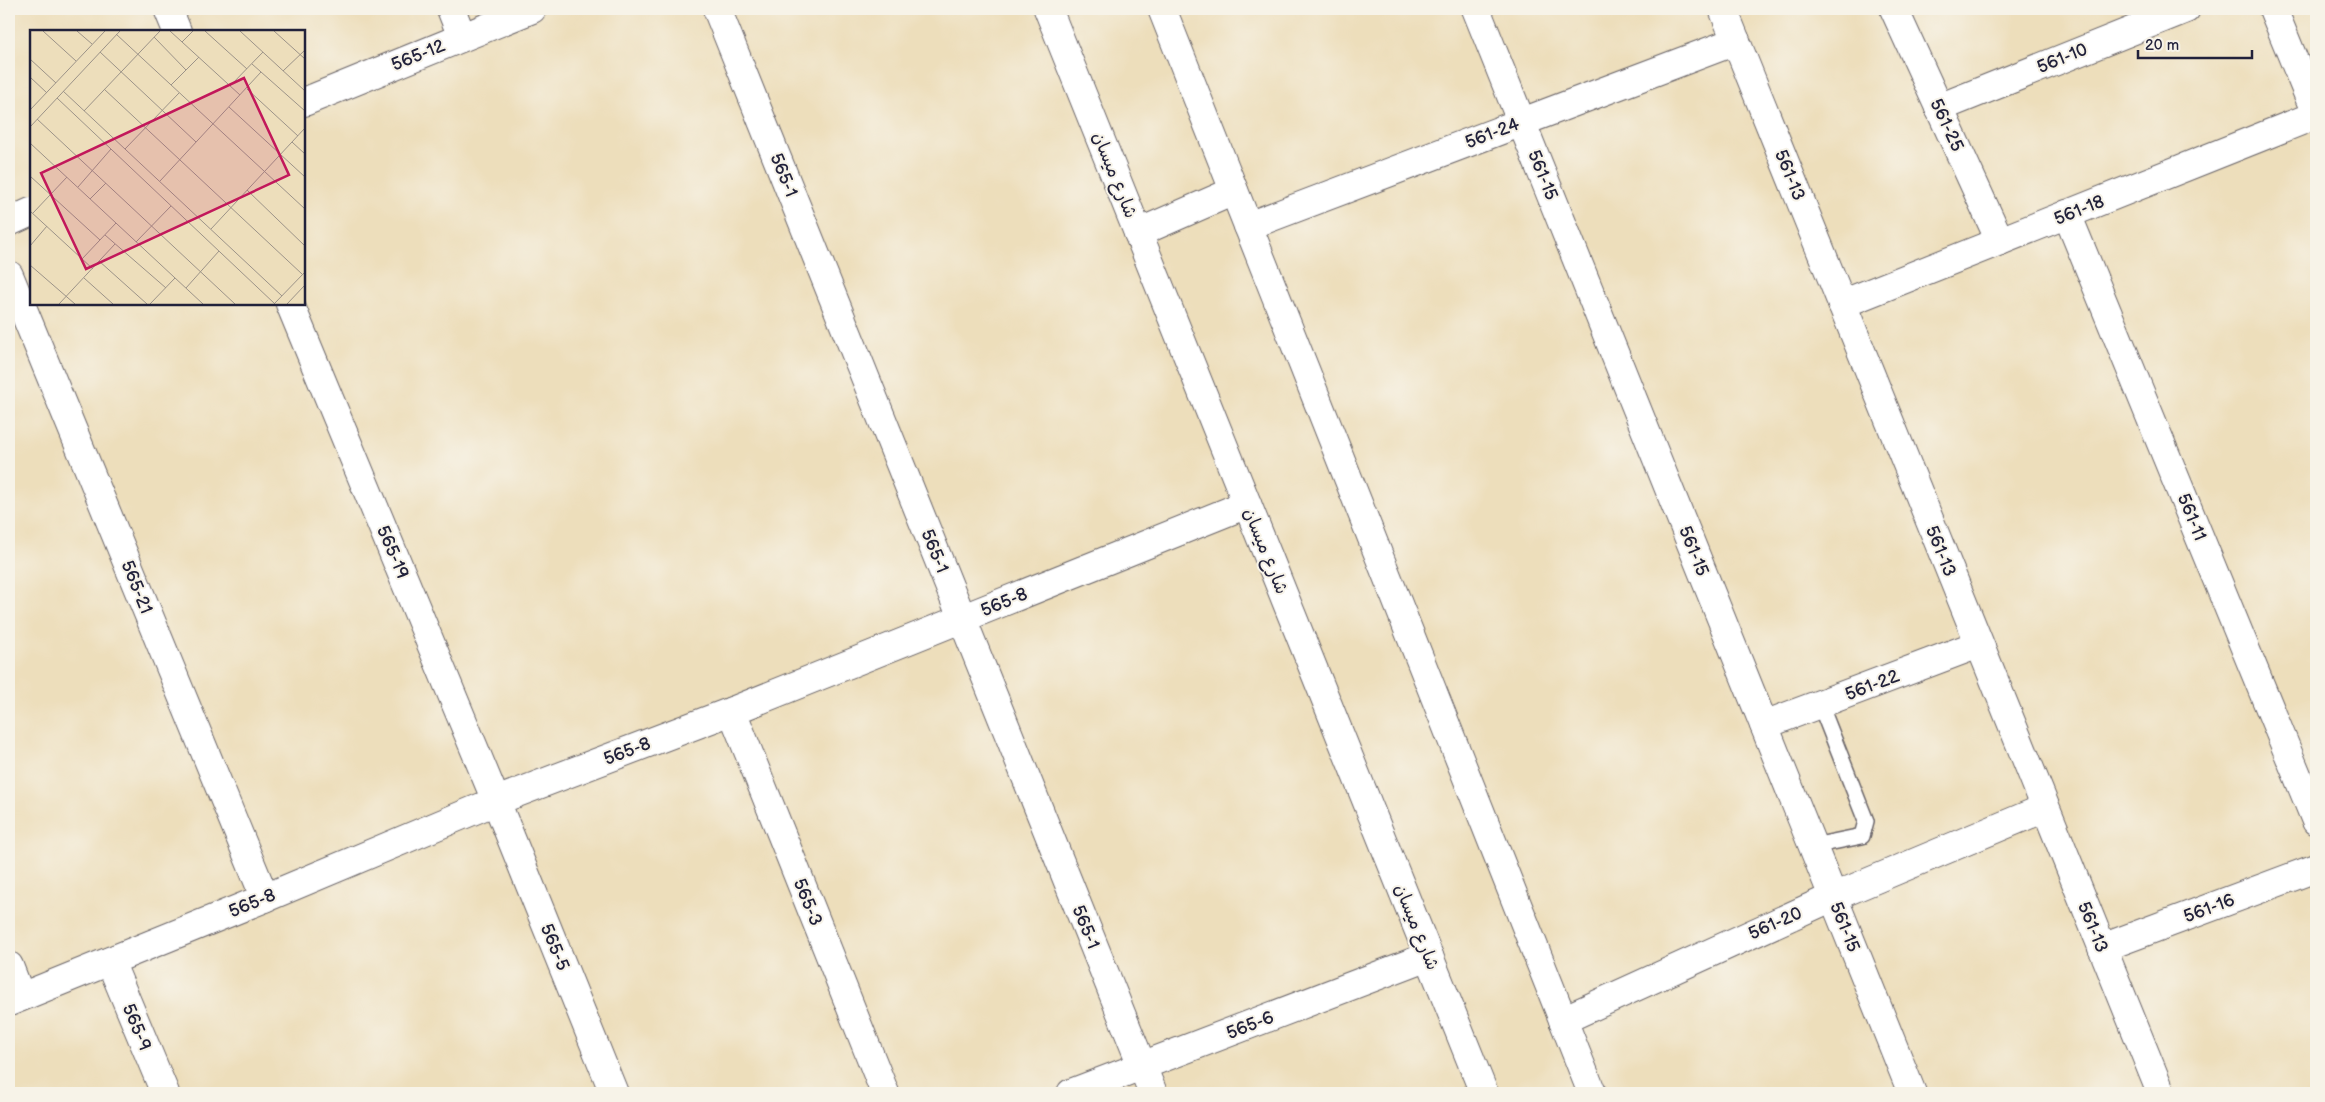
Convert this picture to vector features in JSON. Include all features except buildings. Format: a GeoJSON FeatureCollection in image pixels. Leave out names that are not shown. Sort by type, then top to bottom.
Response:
{"type":"FeatureCollection","features":[{"type":"Feature","properties":{"kind":"street"},"geometry":{"type":"LineString","coordinates":[[168,9],[177,30]]}},
{"type":"Feature","properties":{"kind":"street"},"geometry":{"type":"LineString","coordinates":[[451,9],[462,38]]}},
{"type":"Feature","properties":{"kind":"street","name":"565-12"},"geometry":{"type":"LineString","coordinates":[[305,102],[532,9]]}},
{"type":"Feature","properties":{"kind":"street","name":"565-1"},"geometry":{"type":"LineString","coordinates":[[717,9],[1153,1093]]}},
{"type":"Feature","properties":{"kind":"street","name":"شارع ميسان"},"geometry":{"type":"LineString","coordinates":[[1048,9],[1484,1093]]}},
{"type":"Feature","properties":{"kind":"street"},"geometry":{"type":"LineString","coordinates":[[1162,9],[1592,1093]]}},
{"type":"Feature","properties":{"kind":"street","name":"561-15"},"geometry":{"type":"LineString","coordinates":[[1476,9],[1912,1093]]}},
{"type":"Feature","properties":{"kind":"street","name":"561-13"},"geometry":{"type":"LineString","coordinates":[[1723,9],[2161,1093]]}},
{"type":"Feature","properties":{"kind":"street","name":"561-25"},"geometry":{"type":"LineString","coordinates":[[1894,9],[2000,241]]}},
{"type":"Feature","properties":{"kind":"street"},"geometry":{"type":"LineString","coordinates":[[2273,9],[2316,115]]}},
{"type":"Feature","properties":{"kind":"street","name":"561-10"},"geometry":{"type":"LineString","coordinates":[[1939,108],[2173,11]]}},
{"type":"Feature","properties":{"kind":"street","name":"561-24"},"geometry":{"type":"LineString","coordinates":[[1248,226],[1736,41]]}},
{"type":"Feature","properties":{"kind":"street","name":"561-18"},"geometry":{"type":"LineString","coordinates":[[1842,304],[2316,115]]}},
{"type":"Feature","properties":{"kind":"street"},"geometry":{"type":"LineString","coordinates":[[1138,233],[1234,191]]}},
{"type":"Feature","properties":{"kind":"street"},"geometry":{"type":"LineString","coordinates":[[9,222],[30,212]]}},
{"type":"Feature","properties":{"kind":"street","name":"561-11"},"geometry":{"type":"LineString","coordinates":[[2068,214],[2316,821]]}},
{"type":"Feature","properties":{"kind":"street","name":"565-21"},"geometry":{"type":"LineString","coordinates":[[9,275],[265,898]]}},
{"type":"Feature","properties":{"kind":"street","name":"565-19"},"geometry":{"type":"LineString","coordinates":[[290,305],[496,801]]}},
{"type":"Feature","properties":{"kind":"street","name":"565-8"},"geometry":{"type":"LineString","coordinates":[[15,999],[265,898],[496,801],[732,711],[1247,504]]}},
{"type":"Feature","properties":{"kind":"street","name":"561-22"},"geometry":{"type":"LineString","coordinates":[[1764,725],[1979,644]]}},
{"type":"Feature","properties":{"kind":"street","name":"565-3"},"geometry":{"type":"LineString","coordinates":[[732,711],[885,1093]]}},
{"type":"Feature","properties":{"kind":"street","name":"565-5"},"geometry":{"type":"LineString","coordinates":[[496,801],[614,1093]]}},
{"type":"Feature","properties":{"kind":"street","name":"561-20"},"geometry":{"type":"LineString","coordinates":[[1563,1020],[1833,897],[2045,808]]}},
{"type":"Feature","properties":{"kind":"street","name":"561-16"},"geometry":{"type":"LineString","coordinates":[[2102,948],[2316,868]]}},
{"type":"Feature","properties":{"kind":"street","name":"565-6"},"geometry":{"type":"LineString","coordinates":[[1071,1093],[1428,956]]}},
{"type":"Feature","properties":{"kind":"street","name":"565-9"},"geometry":{"type":"LineString","coordinates":[[110,961],[161,1092]]}},
{"type":"Feature","properties":{"kind":"street"},"geometry":{"type":"LineString","coordinates":[[9,966],[15,999]]}},
{"type":"Feature","properties":{"kind":"lane"},"geometry":{"type":"LineString","coordinates":[[1813,846],[1862,836],[1866,822],[1820,704]]}}]}
